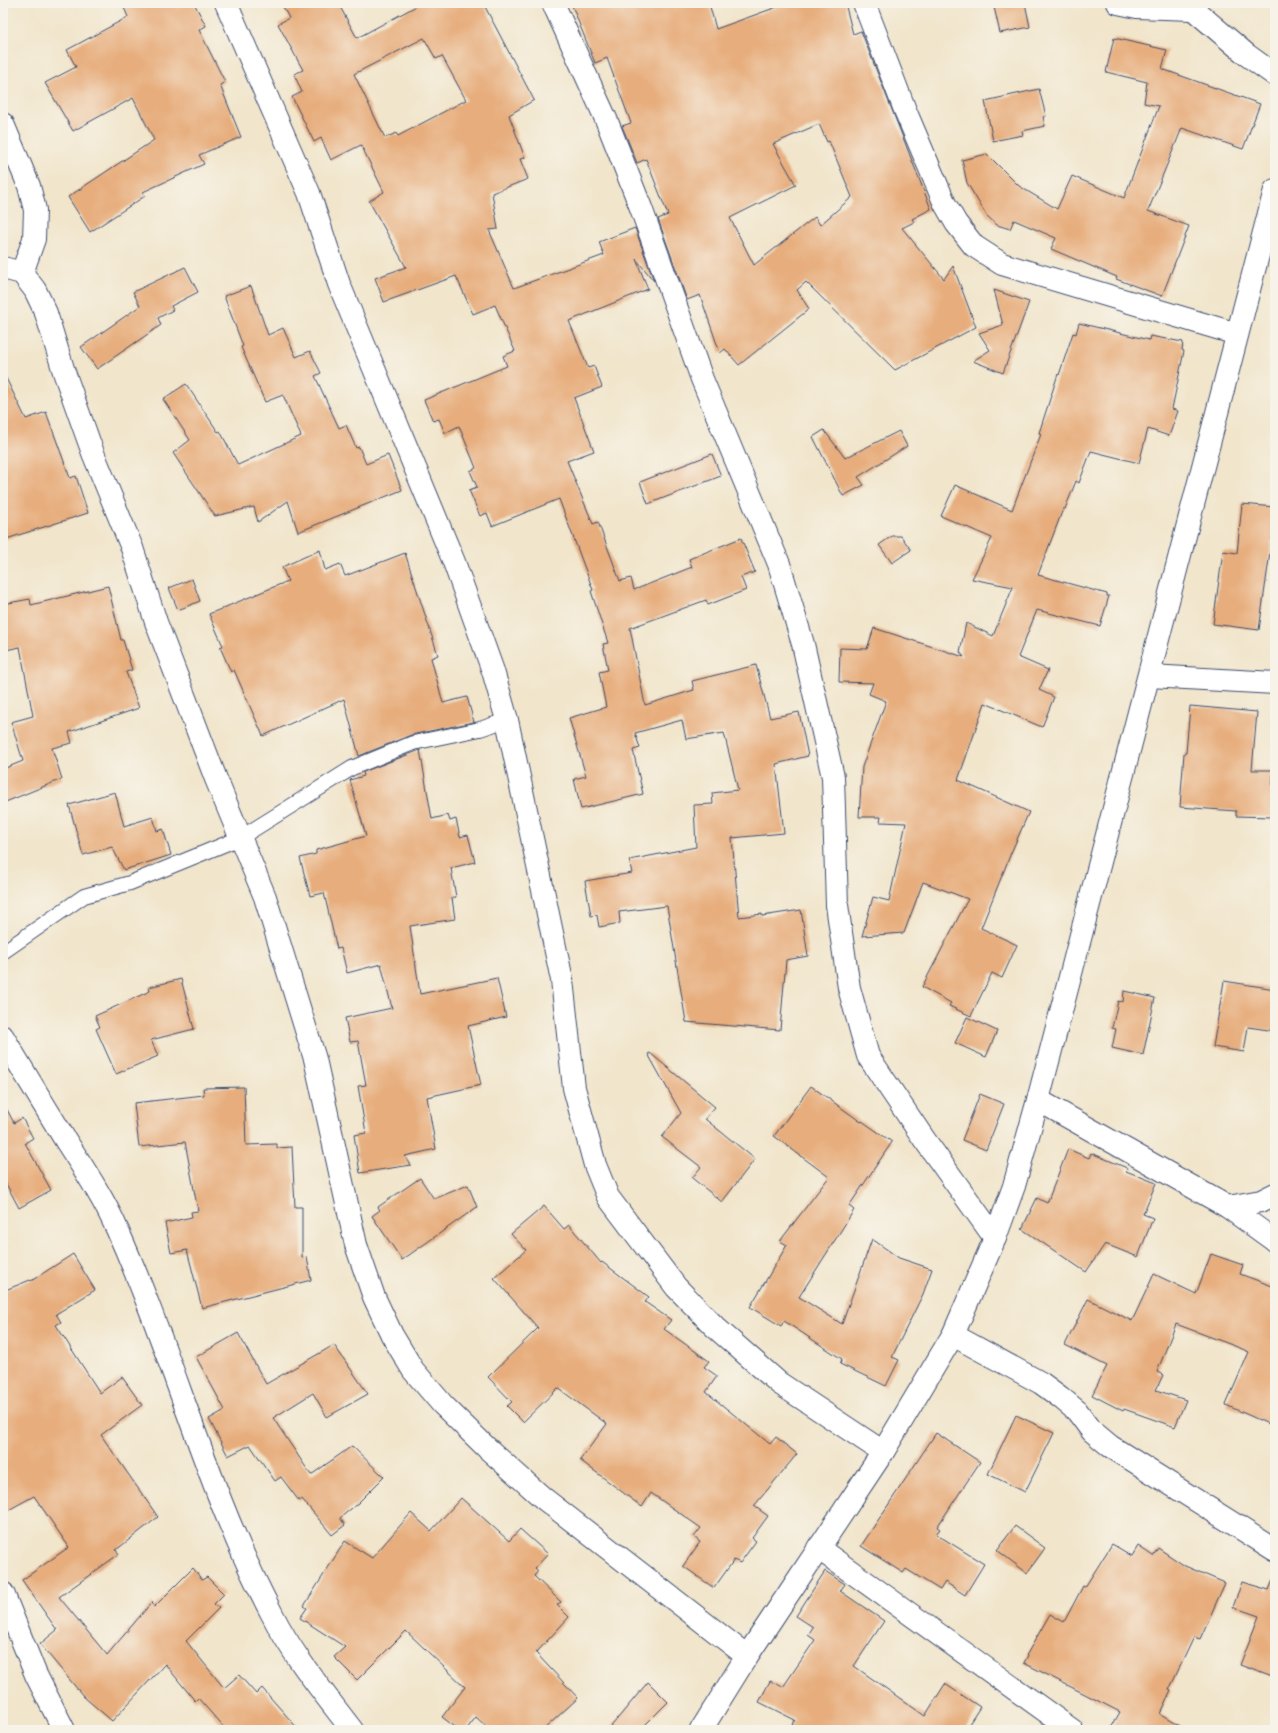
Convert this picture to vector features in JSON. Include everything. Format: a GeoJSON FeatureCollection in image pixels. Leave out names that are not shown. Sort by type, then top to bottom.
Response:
{"type":"FeatureCollection","features":[{"type":"Feature","properties":{"kind":"street"},"geometry":{"type":"LineString","coordinates":[[226,3],[309,193],[339,284],[454,562],[493,671],[507,720],[562,980],[574,1088],[595,1165],[608,1197],[676,1287],[715,1327],[779,1383],[883,1452]]}},
{"type":"Feature","properties":{"kind":"street"},"geometry":{"type":"LineString","coordinates":[[553,3],[606,119],[641,208],[702,379],[779,564],[803,644],[833,777],[837,905],[849,988],[868,1056],[924,1139],[995,1238]]}},
{"type":"Feature","properties":{"kind":"street"},"geometry":{"type":"LineString","coordinates":[[864,3],[933,178],[956,223],[974,246],[1002,264],[1237,334]]}},
{"type":"Feature","properties":{"kind":"street"},"geometry":{"type":"LineString","coordinates":[[1118,3],[1137,7],[1189,6],[1247,55],[1275,76]]}},
{"type":"Feature","properties":{"kind":"street"},"geometry":{"type":"LineString","coordinates":[[3,124],[29,186],[35,210],[34,239],[13,270],[35,290],[46,313],[64,372],[93,454],[132,548],[156,622],[216,779],[264,897],[315,1059],[356,1245],[374,1297],[392,1334],[413,1370],[442,1406],[543,1498],[747,1656]]}},
{"type":"Feature","properties":{"kind":"street"},"geometry":{"type":"LineString","coordinates":[[701,1730],[747,1656],[883,1452],[953,1335],[995,1238],[1014,1186],[1038,1100],[1150,676],[1275,190]]}},
{"type":"Feature","properties":{"kind":"street"},"geometry":{"type":"LineString","coordinates":[[1150,676],[1275,683]]}},
{"type":"Feature","properties":{"kind":"street"},"geometry":{"type":"LineString","coordinates":[[3,1037],[82,1167],[116,1227],[165,1348],[205,1464],[237,1541],[272,1616],[303,1665],[352,1730]]}},
{"type":"Feature","properties":{"kind":"street"},"geometry":{"type":"LineString","coordinates":[[1038,1100],[1228,1208],[1275,1241]]}},
{"type":"Feature","properties":{"kind":"street"},"geometry":{"type":"LineString","coordinates":[[1228,1208],[1261,1201],[1275,1194]]}},
{"type":"Feature","properties":{"kind":"street"},"geometry":{"type":"LineString","coordinates":[[953,1335],[1041,1383],[1077,1411],[1092,1431],[1110,1446],[1275,1550]]}},
{"type":"Feature","properties":{"kind":"street"},"geometry":{"type":"LineString","coordinates":[[818,1548],[1072,1730]]}},
{"type":"Feature","properties":{"kind":"street"},"geometry":{"type":"LineString","coordinates":[[3,1594],[36,1675],[64,1730]]}},
{"type":"Feature","properties":{"kind":"lane"},"geometry":{"type":"LineString","coordinates":[[3,952],[84,896],[130,883],[240,838],[352,768],[413,743],[480,729],[507,720]]}},
{"type":"Feature","properties":{"kind":"building"},"geometry":{"type":"Polygon","coordinates":[[[122,3],[194,3],[206,26],[199,30],[225,82],[220,85],[241,137],[199,155],[204,164],[143,192],[145,196],[90,232],[68,197],[154,140],[133,98],[73,131],[45,83],[76,67],[67,50],[128,17],[122,3]]]}},
{"type":"Feature","properties":{"kind":"building"},"geometry":{"type":"Polygon","coordinates":[[[281,3],[338,3],[357,38],[422,3],[483,3],[534,100],[509,115],[525,158],[520,159],[528,179],[492,193],[498,229],[489,230],[514,288],[604,255],[599,242],[635,228],[654,281],[636,259],[648,289],[569,321],[588,368],[594,366],[602,387],[574,398],[594,451],[567,461],[593,524],[598,522],[620,581],[631,578],[634,590],[692,567],[689,559],[741,538],[755,572],[741,577],[746,590],[708,605],[706,600],[630,628],[645,705],[694,690],[692,681],[756,665],[770,718],[799,712],[808,756],[776,764],[784,833],[732,838],[739,917],[762,914],[762,916],[801,910],[808,956],[786,960],[780,1030],[686,1022],[667,906],[619,912],[620,923],[599,927],[597,915],[591,916],[585,881],[632,873],[629,860],[696,847],[694,805],[713,804],[712,793],[738,790],[724,733],[686,739],[682,720],[635,733],[640,748],[633,750],[643,794],[581,809],[574,779],[586,776],[569,718],[606,707],[599,672],[608,670],[603,644],[608,643],[591,591],[593,590],[559,499],[492,526],[487,513],[480,516],[469,490],[477,487],[470,471],[476,468],[459,426],[445,433],[439,419],[433,421],[424,400],[507,366],[503,356],[515,351],[495,305],[473,314],[456,276],[384,302],[375,278],[406,267],[369,201],[384,192],[361,145],[331,160],[321,138],[314,142],[292,97],[302,92],[294,74],[303,70],[278,24],[289,18],[281,3]],[[424,38],[354,74],[385,138],[396,133],[398,136],[466,100],[442,56],[436,59],[424,38]]]}},
{"type":"Feature","properties":{"kind":"building"},"geometry":{"type":"Polygon","coordinates":[[[571,3],[709,3],[716,29],[788,3],[845,3],[853,34],[861,31],[931,209],[912,219],[914,222],[902,228],[944,279],[953,266],[976,327],[895,370],[806,282],[797,290],[809,309],[739,365],[725,349],[720,353],[700,295],[687,300],[658,219],[668,215],[646,159],[637,163],[622,126],[631,123],[607,58],[595,63],[571,3]],[[819,124],[773,144],[796,185],[730,218],[754,265],[815,217],[820,225],[852,197],[829,141],[827,142],[819,124]]]}},
{"type":"Feature","properties":{"kind":"building"},"geometry":{"type":"Polygon","coordinates":[[[1010,3],[1025,3],[1030,27],[1000,33],[994,7],[1010,3]]]}},
{"type":"Feature","properties":{"kind":"building"},"geometry":{"type":"Polygon","coordinates":[[[1114,38],[1167,50],[1162,69],[1260,104],[1243,149],[1182,128],[1148,211],[1189,226],[1162,296],[1116,279],[1117,277],[1051,249],[1056,238],[1014,220],[1010,229],[997,225],[987,216],[967,183],[962,160],[987,154],[1019,186],[1057,209],[1072,176],[1124,198],[1159,106],[1144,103],[1147,82],[1106,72],[1114,38]]]}},
{"type":"Feature","properties":{"kind":"building"},"geometry":{"type":"Polygon","coordinates":[[[1039,89],[1046,116],[1043,117],[1045,126],[1022,131],[1023,135],[993,141],[985,101],[1039,89]]]}},
{"type":"Feature","properties":{"kind":"building"},"geometry":{"type":"Polygon","coordinates":[[[185,267],[198,292],[171,306],[173,310],[158,318],[161,325],[97,369],[81,347],[140,306],[133,292],[185,267]]]}},
{"type":"Feature","properties":{"kind":"building"},"geometry":{"type":"Polygon","coordinates":[[[251,286],[268,335],[283,328],[296,357],[310,351],[321,373],[315,376],[339,428],[346,425],[356,448],[359,447],[366,464],[388,455],[402,490],[298,532],[288,501],[258,522],[254,507],[215,516],[173,453],[190,440],[163,399],[186,384],[218,432],[220,431],[238,465],[301,436],[283,395],[265,402],[241,347],[243,346],[224,296],[251,286]]]}},
{"type":"Feature","properties":{"kind":"building"},"geometry":{"type":"Polygon","coordinates":[[[994,290],[1029,302],[1003,373],[973,361],[990,350],[979,333],[1003,325],[994,290]]]}},
{"type":"Feature","properties":{"kind":"building"},"geometry":{"type":"Polygon","coordinates":[[[1079,323],[1149,340],[1150,336],[1183,342],[1182,350],[1184,351],[1172,409],[1178,411],[1169,436],[1148,429],[1139,463],[1091,451],[1079,483],[1076,481],[1065,509],[1063,509],[1038,575],[1107,594],[1107,596],[1109,596],[1100,626],[1037,610],[1018,657],[1048,670],[1039,690],[1054,697],[1042,727],[985,703],[958,780],[1029,812],[981,928],[1017,945],[1002,978],[992,973],[971,1016],[949,1006],[951,1003],[922,987],[968,899],[923,882],[904,933],[862,936],[873,897],[889,901],[906,823],[880,822],[881,817],[859,817],[862,767],[886,701],[869,694],[873,683],[839,682],[840,648],[867,649],[874,628],[964,657],[960,652],[966,623],[993,636],[1013,587],[972,579],[992,538],[941,516],[955,485],[1012,510],[1041,434],[1039,433],[1058,374],[1059,375],[1073,333],[1076,334],[1079,323]]]}},
{"type":"Feature","properties":{"kind":"building"},"geometry":{"type":"Polygon","coordinates":[[[3,372],[26,419],[46,412],[70,478],[76,476],[88,513],[3,540],[3,372]]]}},
{"type":"Feature","properties":{"kind":"building"},"geometry":{"type":"Polygon","coordinates":[[[824,430],[845,458],[899,431],[907,446],[858,477],[864,485],[843,496],[813,437],[824,430]]]}},
{"type":"Feature","properties":{"kind":"building"},"geometry":{"type":"Polygon","coordinates":[[[712,454],[721,476],[648,504],[640,482],[712,454]]]}},
{"type":"Feature","properties":{"kind":"building"},"geometry":{"type":"Polygon","coordinates":[[[1242,504],[1275,507],[1275,539],[1272,538],[1259,630],[1213,624],[1223,551],[1237,553],[1242,504]]]}},
{"type":"Feature","properties":{"kind":"building"},"geometry":{"type":"Polygon","coordinates":[[[892,536],[901,536],[911,550],[892,563],[879,545],[892,536]]]}},
{"type":"Feature","properties":{"kind":"building"},"geometry":{"type":"Polygon","coordinates":[[[320,550],[325,570],[340,564],[345,576],[405,553],[438,655],[431,658],[443,703],[467,697],[474,722],[411,735],[359,756],[344,699],[263,736],[234,670],[231,672],[220,647],[223,646],[209,614],[288,581],[282,567],[320,550]]]}},
{"type":"Feature","properties":{"kind":"building"},"geometry":{"type":"Polygon","coordinates":[[[192,579],[200,601],[178,610],[169,588],[192,579]]]}},
{"type":"Feature","properties":{"kind":"building"},"geometry":{"type":"Polygon","coordinates":[[[108,586],[121,640],[123,640],[132,670],[126,672],[139,708],[69,732],[72,743],[52,748],[62,779],[3,803],[3,769],[23,761],[11,722],[33,716],[20,647],[6,650],[3,634],[3,604],[30,599],[31,605],[108,586]]]}},
{"type":"Feature","properties":{"kind":"building"},"geometry":{"type":"Polygon","coordinates":[[[1190,706],[1257,712],[1252,770],[1273,770],[1272,817],[1236,816],[1236,811],[1180,807],[1184,753],[1186,753],[1190,706]]]}},
{"type":"Feature","properties":{"kind":"building"},"geometry":{"type":"Polygon","coordinates":[[[420,750],[432,819],[448,815],[450,821],[456,819],[460,837],[468,835],[475,862],[451,868],[456,897],[452,898],[455,919],[410,926],[420,994],[497,978],[506,1017],[468,1026],[481,1085],[427,1097],[436,1149],[405,1156],[411,1165],[360,1173],[354,1135],[366,1133],[358,1086],[366,1085],[358,1041],[350,1042],[345,1018],[392,1008],[381,964],[347,973],[341,948],[337,949],[324,893],[310,896],[300,858],[316,854],[316,850],[366,836],[350,780],[364,776],[363,772],[420,750]]]}},
{"type":"Feature","properties":{"kind":"building"},"geometry":{"type":"Polygon","coordinates":[[[115,792],[124,826],[153,817],[157,831],[163,829],[171,855],[124,870],[112,847],[83,855],[69,805],[115,792]]]}},
{"type":"Feature","properties":{"kind":"building"},"geometry":{"type":"Polygon","coordinates":[[[181,979],[194,1029],[151,1040],[158,1056],[116,1074],[96,1029],[100,1027],[95,1016],[150,991],[149,987],[181,979]]]}},
{"type":"Feature","properties":{"kind":"building"},"geometry":{"type":"Polygon","coordinates":[[[1224,981],[1275,989],[1275,1031],[1248,1027],[1244,1052],[1213,1047],[1224,981]]]}},
{"type":"Feature","properties":{"kind":"building"},"geometry":{"type":"Polygon","coordinates":[[[1124,991],[1155,998],[1143,1055],[1112,1048],[1116,1029],[1112,1028],[1118,1001],[1123,1002],[1124,991]]]}},
{"type":"Feature","properties":{"kind":"building"},"geometry":{"type":"Polygon","coordinates":[[[967,1017],[997,1031],[986,1057],[955,1043],[967,1017]]]}},
{"type":"Feature","properties":{"kind":"building"},"geometry":{"type":"Polygon","coordinates":[[[650,1053],[715,1107],[705,1119],[755,1159],[722,1202],[692,1178],[701,1167],[662,1137],[681,1113],[648,1054],[650,1053]]]}},
{"type":"Feature","properties":{"kind":"building"},"geometry":{"type":"Polygon","coordinates":[[[811,1086],[892,1142],[849,1206],[854,1210],[799,1297],[842,1324],[872,1239],[899,1258],[932,1269],[923,1294],[892,1357],[899,1360],[886,1386],[840,1364],[842,1359],[784,1321],[781,1326],[750,1307],[787,1245],[780,1241],[829,1177],[774,1136],[811,1086]]]}},
{"type":"Feature","properties":{"kind":"building"},"geometry":{"type":"Polygon","coordinates":[[[244,1087],[246,1145],[277,1144],[277,1148],[292,1147],[295,1207],[302,1207],[302,1258],[307,1257],[311,1280],[202,1308],[187,1250],[171,1253],[165,1223],[192,1217],[191,1212],[198,1211],[185,1142],[139,1147],[134,1103],[204,1095],[203,1088],[244,1087]]]}},
{"type":"Feature","properties":{"kind":"building"},"geometry":{"type":"Polygon","coordinates":[[[980,1094],[1004,1104],[986,1150],[962,1140],[980,1094]]]}},
{"type":"Feature","properties":{"kind":"building"},"geometry":{"type":"Polygon","coordinates":[[[3,1102],[14,1123],[22,1118],[33,1138],[25,1143],[51,1190],[19,1208],[3,1178],[3,1102]]]}},
{"type":"Feature","properties":{"kind":"building"},"geometry":{"type":"Polygon","coordinates":[[[1068,1149],[1089,1158],[1091,1153],[1127,1168],[1126,1171],[1156,1183],[1143,1214],[1153,1218],[1138,1257],[1105,1244],[1086,1272],[1022,1229],[1037,1198],[1047,1203],[1068,1149]]]}},
{"type":"Feature","properties":{"kind":"building"},"geometry":{"type":"Polygon","coordinates":[[[420,1178],[434,1199],[468,1185],[477,1207],[402,1260],[372,1216],[380,1210],[378,1207],[420,1178]]]}},
{"type":"Feature","properties":{"kind":"building"},"geometry":{"type":"Polygon","coordinates":[[[544,1206],[564,1229],[569,1225],[601,1263],[602,1262],[649,1297],[645,1302],[671,1320],[664,1329],[709,1361],[704,1367],[717,1376],[706,1392],[770,1444],[776,1437],[797,1454],[754,1506],[768,1516],[752,1538],[756,1541],[740,1563],[734,1560],[714,1588],[683,1566],[700,1542],[694,1537],[701,1528],[651,1493],[642,1507],[580,1460],[607,1424],[558,1388],[523,1422],[507,1406],[512,1402],[488,1377],[538,1328],[494,1278],[526,1250],[511,1234],[544,1206]]]}},
{"type":"Feature","properties":{"kind":"building"},"geometry":{"type":"Polygon","coordinates":[[[73,1254],[95,1290],[56,1314],[61,1322],[56,1325],[100,1393],[122,1377],[142,1405],[101,1435],[158,1517],[116,1550],[119,1554],[59,1597],[107,1655],[152,1602],[154,1607],[193,1568],[202,1580],[207,1577],[224,1594],[214,1604],[219,1608],[186,1641],[224,1688],[239,1675],[256,1694],[262,1688],[299,1730],[226,1730],[198,1698],[195,1701],[165,1664],[112,1721],[84,1697],[40,1644],[57,1630],[22,1580],[69,1547],[34,1496],[3,1513],[3,1291],[30,1280],[31,1281],[73,1254]]]}},
{"type":"Feature","properties":{"kind":"building"},"geometry":{"type":"Polygon","coordinates":[[[1211,1254],[1243,1265],[1240,1274],[1275,1287],[1275,1427],[1226,1405],[1249,1352],[1176,1324],[1157,1372],[1163,1375],[1156,1390],[1186,1400],[1175,1427],[1124,1409],[1123,1411],[1092,1395],[1107,1366],[1065,1345],[1088,1299],[1132,1321],[1154,1274],[1196,1294],[1211,1254]]]}},
{"type":"Feature","properties":{"kind":"building"},"geometry":{"type":"Polygon","coordinates":[[[238,1333],[266,1384],[334,1345],[368,1394],[327,1417],[313,1393],[273,1418],[311,1475],[352,1446],[384,1477],[358,1503],[340,1518],[345,1525],[332,1535],[302,1499],[299,1501],[281,1477],[275,1481],[250,1445],[228,1456],[209,1419],[225,1410],[196,1357],[238,1333]]]}},
{"type":"Feature","properties":{"kind":"building"},"geometry":{"type":"Polygon","coordinates":[[[1016,1415],[1054,1433],[1025,1492],[988,1474],[1016,1415]]]}},
{"type":"Feature","properties":{"kind":"building"},"geometry":{"type":"Polygon","coordinates":[[[936,1433],[980,1462],[937,1527],[940,1529],[936,1534],[984,1564],[965,1595],[945,1582],[940,1590],[906,1569],[903,1573],[861,1546],[936,1433]]]}},
{"type":"Feature","properties":{"kind":"building"},"geometry":{"type":"Polygon","coordinates":[[[461,1498],[509,1541],[520,1529],[548,1554],[535,1568],[538,1571],[534,1576],[561,1602],[557,1605],[569,1617],[536,1653],[578,1698],[543,1730],[490,1730],[476,1717],[466,1730],[459,1730],[442,1717],[465,1687],[406,1631],[357,1680],[334,1657],[345,1647],[300,1618],[307,1608],[304,1606],[345,1541],[372,1558],[411,1513],[431,1531],[461,1498]]]}},
{"type":"Feature","properties":{"kind":"building"},"geometry":{"type":"Polygon","coordinates":[[[1015,1526],[1045,1548],[1027,1573],[997,1550],[1015,1526]]]}},
{"type":"Feature","properties":{"kind":"building"},"geometry":{"type":"Polygon","coordinates":[[[1112,1544],[1132,1556],[1138,1546],[1153,1556],[1158,1548],[1185,1566],[1225,1583],[1200,1639],[1194,1637],[1169,1690],[1171,1691],[1160,1714],[1187,1730],[1110,1730],[1120,1712],[1024,1663],[1028,1655],[1027,1654],[1050,1614],[1064,1622],[1083,1586],[1085,1587],[1112,1544]]]}},
{"type":"Feature","properties":{"kind":"building"},"geometry":{"type":"Polygon","coordinates":[[[825,1571],[845,1584],[840,1591],[884,1621],[854,1666],[925,1716],[945,1684],[980,1707],[965,1730],[788,1730],[795,1720],[759,1702],[770,1681],[783,1687],[815,1640],[808,1635],[813,1627],[796,1616],[825,1571]]]}},
{"type":"Feature","properties":{"kind":"building"},"geometry":{"type":"Polygon","coordinates":[[[1273,1580],[1275,1580],[1275,1678],[1240,1665],[1259,1616],[1233,1607],[1242,1582],[1269,1590],[1273,1580]]]}},
{"type":"Feature","properties":{"kind":"building"},"geometry":{"type":"Polygon","coordinates":[[[648,1682],[668,1702],[640,1730],[608,1730],[648,1682]]]}}]}
